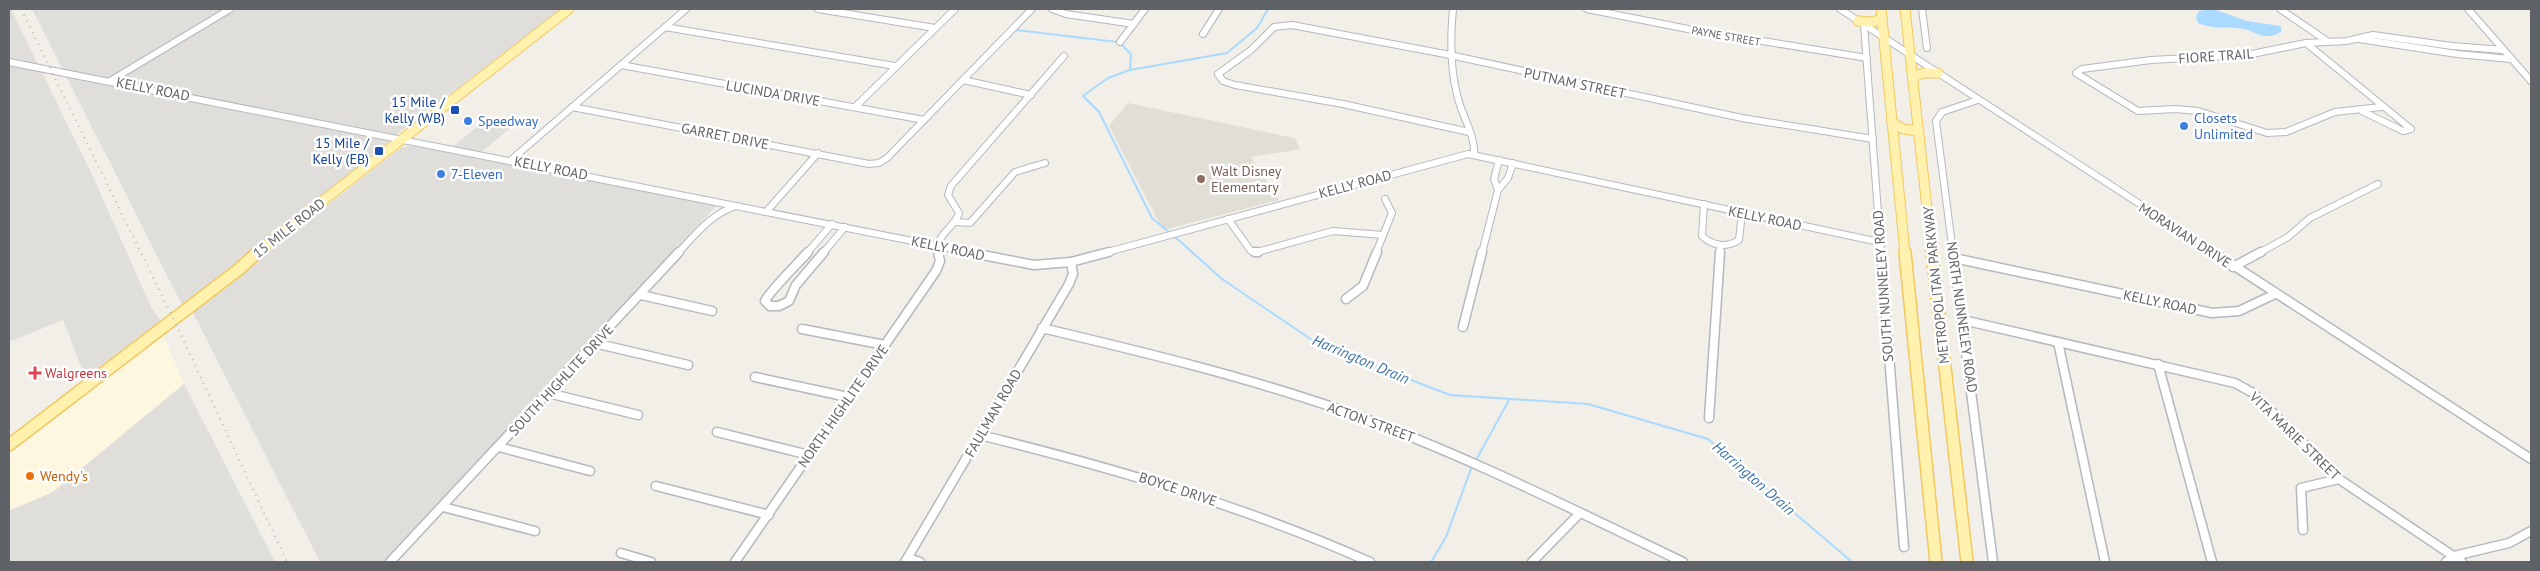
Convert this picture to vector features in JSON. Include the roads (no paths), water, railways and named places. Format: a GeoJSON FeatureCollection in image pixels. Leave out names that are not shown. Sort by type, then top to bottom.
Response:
{"type":"FeatureCollection","features":[{"type":"Feature","properties":{"kind":"main road","name":"15 MILE ROAD"},"geometry":{"type":"LineString","coordinates":[[9,446],[569,9]]}},
{"type":"Feature","properties":{"kind":"main road","name":"METROPOLITAN PARKWAY"},"geometry":{"type":"LineString","coordinates":[[1881,9],[1936,562]]}},
{"type":"Feature","properties":{"kind":"main road","name":"METROPOLITAN PARKWAY"},"geometry":{"type":"LineString","coordinates":[[1905,9],[1967,562]]}},
{"type":"Feature","properties":{"kind":"main road"},"geometry":{"type":"LineString","coordinates":[[1861,23],[1873,22],[1882,18]]}},
{"type":"Feature","properties":{"kind":"main road"},"geometry":{"type":"LineString","coordinates":[[1913,77],[1923,73],[1938,73]]}},
{"type":"Feature","properties":{"kind":"main road"},"geometry":{"type":"LineString","coordinates":[[1892,122],[1903,129],[1919,131]]}},
{"type":"Feature","properties":{"kind":"street"},"geometry":{"type":"LineString","coordinates":[[110,81],[227,9]]}},
{"type":"Feature","properties":{"kind":"street"},"geometry":{"type":"LineString","coordinates":[[511,160],[686,9]]}},
{"type":"Feature","properties":{"kind":"street"},"geometry":{"type":"LineString","coordinates":[[818,9],[935,28]]}},
{"type":"Feature","properties":{"kind":"street"},"geometry":{"type":"LineString","coordinates":[[855,108],[895,66],[955,9]]}},
{"type":"Feature","properties":{"kind":"street"},"geometry":{"type":"LineString","coordinates":[[924,120],[1032,9]]}},
{"type":"Feature","properties":{"kind":"street"},"geometry":{"type":"LineString","coordinates":[[1052,9],[1134,24]]}},
{"type":"Feature","properties":{"kind":"street"},"geometry":{"type":"LineString","coordinates":[[1120,42],[1145,9]]}},
{"type":"Feature","properties":{"kind":"street"},"geometry":{"type":"LineString","coordinates":[[1203,34],[1219,9]]}},
{"type":"Feature","properties":{"kind":"street"},"geometry":{"type":"LineString","coordinates":[[1453,9],[1451,56],[1458,98],[1475,148],[1474,154]]}},
{"type":"Feature","properties":{"kind":"street","name":"PAYNE STREET"},"geometry":{"type":"LineString","coordinates":[[1587,9],[1706,32],[1867,58]]}},
{"type":"Feature","properties":{"kind":"street","name":"MORAVIAN DRIVE"},"geometry":{"type":"LineString","coordinates":[[1840,9],[2233,267],[2531,459]]}},
{"type":"Feature","properties":{"kind":"street"},"geometry":{"type":"LineString","coordinates":[[1922,9],[1927,48]]}},
{"type":"Feature","properties":{"kind":"street"},"geometry":{"type":"LineString","coordinates":[[2280,9],[2327,41]]}},
{"type":"Feature","properties":{"kind":"street"},"geometry":{"type":"LineString","coordinates":[[2468,9],[2531,81]]}},
{"type":"Feature","properties":{"kind":"street","name":"SOUTH NUNNELEY ROAD"},"geometry":{"type":"LineString","coordinates":[[1861,23],[1867,58],[1879,242],[1904,547]]}},
{"type":"Feature","properties":{"kind":"street"},"geometry":{"type":"LineString","coordinates":[[665,26],[895,66]]}},
{"type":"Feature","properties":{"kind":"street","name":"PUTNAM STREET"},"geometry":{"type":"LineString","coordinates":[[1469,132],[1311,98],[1235,85],[1219,78],[1218,74],[1222,69],[1251,50],[1271,30],[1279,26],[1301,26],[1451,56],[1674,105],[1873,139]]}},
{"type":"Feature","properties":{"kind":"street","name":"FIORE TRAIL"},"geometry":{"type":"LineString","coordinates":[[2361,110],[2327,114],[2286,132],[2274,134],[2255,131],[2198,112],[2174,109],[2142,112],[2118,100],[2076,73],[2082,69],[2152,60],[2247,55],[2306,43],[2358,39],[2373,35],[2452,46],[2503,50]]}},
{"type":"Feature","properties":{"kind":"street","name":"FIORE TRAIL"},"geometry":{"type":"LineString","coordinates":[[2358,39],[2457,54],[2511,59]]}},
{"type":"Feature","properties":{"kind":"street"},"geometry":{"type":"LineString","coordinates":[[2306,43],[2382,107],[2406,124],[2411,129],[2410,132],[2397,129],[2361,110]]}},
{"type":"Feature","properties":{"kind":"street"},"geometry":{"type":"LineString","coordinates":[[937,246],[940,236],[956,222],[959,212],[948,195],[948,189],[1064,56]]}},
{"type":"Feature","properties":{"kind":"street","name":"KELLY ROAD"},"geometry":{"type":"LineString","coordinates":[[9,62],[1034,265],[1071,262],[1456,156],[1474,154],[1879,242]]}},
{"type":"Feature","properties":{"kind":"street","name":"LUCINDA DRIVE"},"geometry":{"type":"LineString","coordinates":[[621,65],[924,120]]}},
{"type":"Feature","properties":{"kind":"street"},"geometry":{"type":"LineString","coordinates":[[2521,70],[2531,69]]}},
{"type":"Feature","properties":{"kind":"street"},"geometry":{"type":"LineString","coordinates":[[2521,70],[2531,74]]}},
{"type":"Feature","properties":{"kind":"street"},"geometry":{"type":"LineString","coordinates":[[963,80],[1031,95]]}},
{"type":"Feature","properties":{"kind":"street","name":"NORTH NUNNELEY ROAD"},"geometry":{"type":"LineString","coordinates":[[1978,100],[1942,112],[1936,121],[1993,562]]}},
{"type":"Feature","properties":{"kind":"street","name":"GARRET DRIVE"},"geometry":{"type":"LineString","coordinates":[[572,107],[818,154],[879,163],[887,158],[924,120]]}},
{"type":"Feature","properties":{"kind":"street"},"geometry":{"type":"LineString","coordinates":[[2361,110],[2382,107]]}},
{"type":"Feature","properties":{"kind":"street"},"geometry":{"type":"LineString","coordinates":[[766,212],[818,154]]}},
{"type":"Feature","properties":{"kind":"street"},"geometry":{"type":"LineString","coordinates":[[1498,190],[1494,179],[1499,160]]}},
{"type":"Feature","properties":{"kind":"street"},"geometry":{"type":"LineString","coordinates":[[956,222],[970,223],[1015,172],[1045,163]]}},
{"type":"Feature","properties":{"kind":"street"},"geometry":{"type":"LineString","coordinates":[[1462,327],[1498,190],[1508,178],[1514,163]]}},
{"type":"Feature","properties":{"kind":"street"},"geometry":{"type":"LineString","coordinates":[[2233,267],[2288,237],[2310,218],[2378,184]]}},
{"type":"Feature","properties":{"kind":"street"},"geometry":{"type":"LineString","coordinates":[[1346,299],[1364,286],[1392,213],[1385,199]]}},
{"type":"Feature","properties":{"kind":"street"},"geometry":{"type":"LineString","coordinates":[[1704,204],[1701,224],[1702,236],[1720,246],[1736,243],[1739,240],[1742,213]]}},
{"type":"Feature","properties":{"kind":"street","name":"SOUTH HIGHLITE DRIVE"},"geometry":{"type":"LineString","coordinates":[[390,562],[641,295],[704,224],[723,210],[738,206]]}},
{"type":"Feature","properties":{"kind":"street"},"geometry":{"type":"LineString","coordinates":[[1228,219],[1251,251],[1258,252],[1333,231],[1352,231],[1383,235]]}},
{"type":"Feature","properties":{"kind":"street"},"geometry":{"type":"LineString","coordinates":[[832,224],[785,279],[767,295],[765,301],[770,306],[779,306],[789,301],[796,285],[845,227]]}},
{"type":"Feature","properties":{"kind":"street","name":"NORTH HIGHLITE DRIVE"},"geometry":{"type":"LineString","coordinates":[[735,562],[936,271],[940,261],[937,246]]}},
{"type":"Feature","properties":{"kind":"street"},"geometry":{"type":"LineString","coordinates":[[1709,418],[1720,246]]}},
{"type":"Feature","properties":{"kind":"street","name":"KELLY ROAD"},"geometry":{"type":"LineString","coordinates":[[1954,258],[2212,313],[2239,311],[2275,294]]}},
{"type":"Feature","properties":{"kind":"street","name":"FAULMAN ROAD"},"geometry":{"type":"LineString","coordinates":[[907,560],[1069,284],[1073,274],[1071,262]]}},
{"type":"Feature","properties":{"kind":"street"},"geometry":{"type":"LineString","coordinates":[[641,295],[712,311]]}},
{"type":"Feature","properties":{"kind":"street","name":"VITA MARIE STREET"},"geometry":{"type":"LineString","coordinates":[[1963,320],[2228,380],[2248,390],[2263,401],[2339,479],[2450,559],[2462,562]]}},
{"type":"Feature","properties":{"kind":"street","name":"ACTON STREET"},"geometry":{"type":"LineString","coordinates":[[1042,328],[1201,366],[1341,410],[1474,462],[1683,562]]}},
{"type":"Feature","properties":{"kind":"street"},"geometry":{"type":"LineString","coordinates":[[802,329],[885,345]]}},
{"type":"Feature","properties":{"kind":"street"},"geometry":{"type":"LineString","coordinates":[[2058,342],[2105,562]]}},
{"type":"Feature","properties":{"kind":"street"},"geometry":{"type":"LineString","coordinates":[[594,343],[688,365]]}},
{"type":"Feature","properties":{"kind":"street"},"geometry":{"type":"LineString","coordinates":[[2158,364],[2212,562]]}},
{"type":"Feature","properties":{"kind":"street"},"geometry":{"type":"LineString","coordinates":[[755,377],[848,397]]}},
{"type":"Feature","properties":{"kind":"street"},"geometry":{"type":"LineString","coordinates":[[548,392],[638,415]]}},
{"type":"Feature","properties":{"kind":"street"},"geometry":{"type":"LineString","coordinates":[[717,432],[809,455]]}},
{"type":"Feature","properties":{"kind":"street","name":"BOYCE DRIVE"},"geometry":{"type":"LineString","coordinates":[[980,435],[1069,456],[1171,486],[1285,527],[1370,562]]}},
{"type":"Feature","properties":{"kind":"street"},"geometry":{"type":"LineString","coordinates":[[499,447],[590,471]]}},
{"type":"Feature","properties":{"kind":"street"},"geometry":{"type":"LineString","coordinates":[[2303,530],[2301,488],[2339,479]]}},
{"type":"Feature","properties":{"kind":"street"},"geometry":{"type":"LineString","coordinates":[[656,486],[768,515]]}},
{"type":"Feature","properties":{"kind":"street"},"geometry":{"type":"LineString","coordinates":[[443,507],[535,531]]}},
{"type":"Feature","properties":{"kind":"street"},"geometry":{"type":"LineString","coordinates":[[1532,562],[1580,513]]}},
{"type":"Feature","properties":{"kind":"street"},"geometry":{"type":"LineString","coordinates":[[2450,559],[2503,545],[2531,531]]}},
{"type":"Feature","properties":{"kind":"street"},"geometry":{"type":"LineString","coordinates":[[621,553],[651,562]]}},
{"type":"Feature","properties":{"kind":"street"},"geometry":{"type":"LineString","coordinates":[[907,560],[920,562]]}},
{"type":"Feature","properties":{"kind":"water"},"geometry":{"type":"Polygon","coordinates":[[[2213,9],[2247,21],[2281,26],[2281,32],[2273,36],[2266,36],[2244,29],[2215,27],[2198,23],[2196,17],[2199,11],[2213,9]]]}},
{"type":"Feature","properties":{"kind":"waterway","name":"Harrington Drain"},"geometry":{"type":"LineString","coordinates":[[1130,70],[1227,53],[1257,28],[1268,9]]}},
{"type":"Feature","properties":{"kind":"waterway"},"geometry":{"type":"LineString","coordinates":[[1015,30],[1117,42]]}},
{"type":"Feature","properties":{"kind":"waterway"},"geometry":{"type":"LineString","coordinates":[[1121,44],[1131,54],[1130,70]]}},
{"type":"Feature","properties":{"kind":"waterway","name":"Harrington Drain"},"geometry":{"type":"LineString","coordinates":[[1130,70],[1108,78],[1083,96],[1099,112],[1152,218],[1170,233]]}},
{"type":"Feature","properties":{"kind":"waterway","name":"Harrington Drain"},"geometry":{"type":"LineString","coordinates":[[1174,236],[1222,279],[1318,344],[1450,395],[1588,404],[1708,439],[1852,562]]}},
{"type":"Feature","properties":{"kind":"waterway"},"geometry":{"type":"LineString","coordinates":[[1475,462],[1509,400]]}},
{"type":"Feature","properties":{"kind":"waterway"},"geometry":{"type":"LineString","coordinates":[[1431,562],[1446,537],[1472,466]]}},
{"type":"Feature","properties":{"kind":"railway"},"geometry":{"type":"LineString","coordinates":[[21,9],[173,318],[287,562]]}},
{"type":"Feature","properties":{"kind":"place","name":"15 Mile / Kelly (WB)"},"geometry":{"type":"Point","coordinates":[455,110]}},
{"type":"Feature","properties":{"kind":"place","name":"Speedway"},"geometry":{"type":"Point","coordinates":[468,121]}},
{"type":"Feature","properties":{"kind":"place","name":"Closets Unlimited"},"geometry":{"type":"Point","coordinates":[2184,126]}},
{"type":"Feature","properties":{"kind":"place","name":"15 Mile / Kelly (EB)"},"geometry":{"type":"Point","coordinates":[379,151]}},
{"type":"Feature","properties":{"kind":"place","name":"7-Eleven"},"geometry":{"type":"Point","coordinates":[441,174]}},
{"type":"Feature","properties":{"kind":"place","name":"Walt Disney Elementary"},"geometry":{"type":"Point","coordinates":[1201,179]}},
{"type":"Feature","properties":{"kind":"place","name":"Walgreens"},"geometry":{"type":"Point","coordinates":[35,373]}},
{"type":"Feature","properties":{"kind":"place","name":"Wendy's"},"geometry":{"type":"Point","coordinates":[30,476]}}]}
